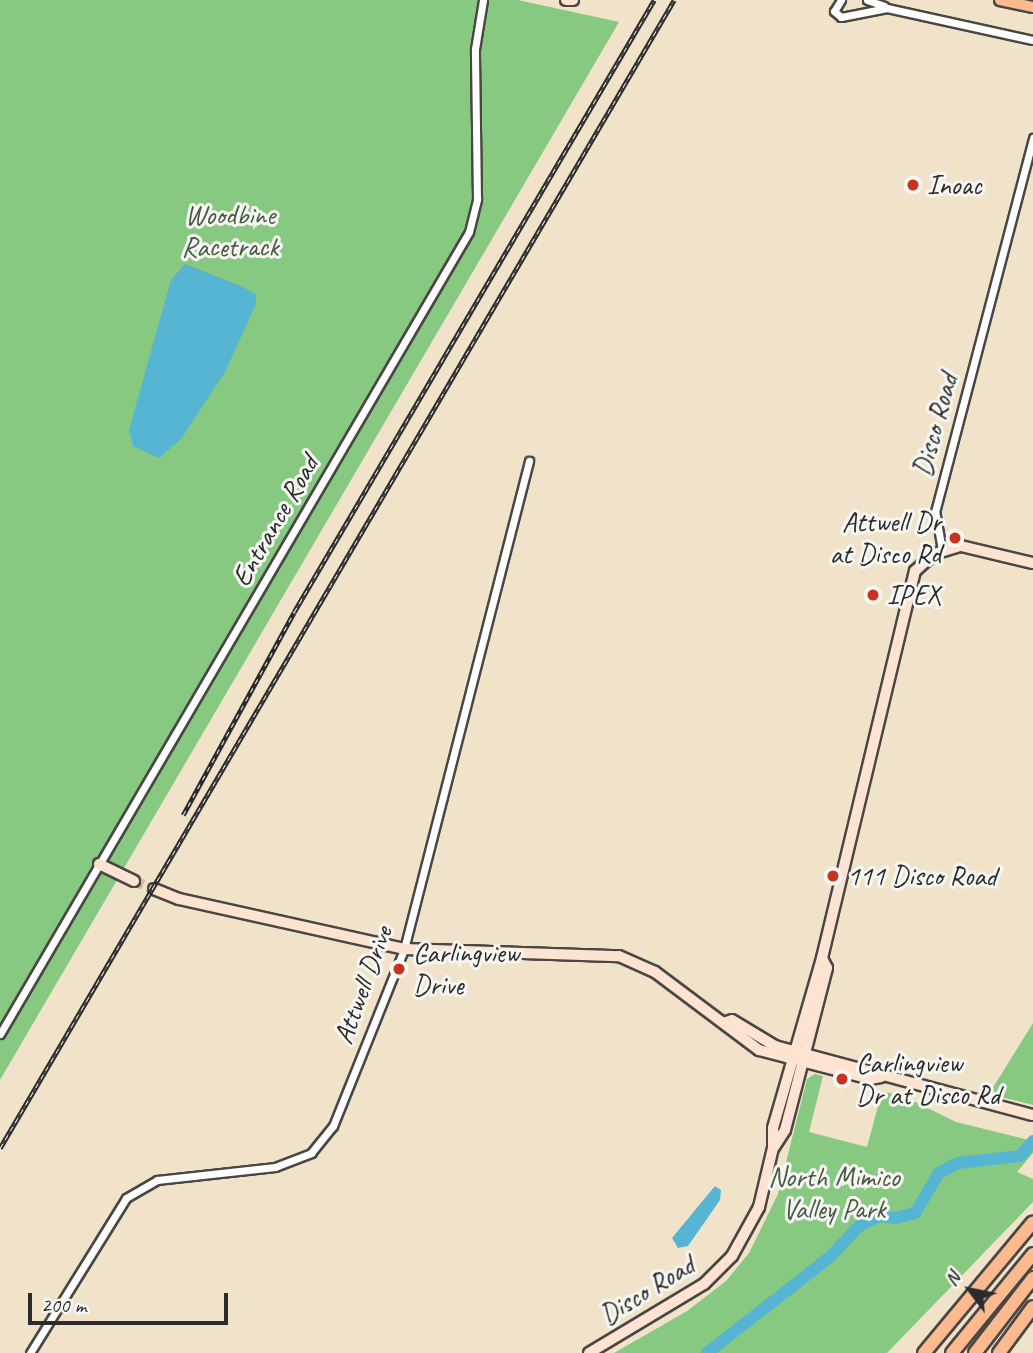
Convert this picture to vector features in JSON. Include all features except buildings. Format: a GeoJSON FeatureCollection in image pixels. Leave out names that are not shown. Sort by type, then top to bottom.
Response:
{"type":"FeatureCollection","features":[{"type":"Feature","properties":{"kind":"highway"},"geometry":{"type":"LineString","coordinates":[[924,1353],[1033,1222]]}},
{"type":"Feature","properties":{"kind":"highway"},"geometry":{"type":"LineString","coordinates":[[952,1353],[1033,1254]]}},
{"type":"Feature","properties":{"kind":"highway"},"geometry":{"type":"LineString","coordinates":[[975,1353],[1033,1278]]}},
{"type":"Feature","properties":{"kind":"highway"},"geometry":{"type":"LineString","coordinates":[[999,1353],[1033,1307]]}},
{"type":"Feature","properties":{"kind":"highway"},"geometry":{"type":"LineString","coordinates":[[1009,1353],[1033,1316]]}},
{"type":"Feature","properties":{"kind":"highway"},"geometry":{"type":"LineString","coordinates":[[914,1353],[932,1341]]}},
{"type":"Feature","properties":{"kind":"main road"},"geometry":{"type":"LineString","coordinates":[[566,0],[573,0]]}},
{"type":"Feature","properties":{"kind":"main road"},"geometry":{"type":"LineString","coordinates":[[1000,0],[1033,8]]}},
{"type":"Feature","properties":{"kind":"main road"},"geometry":{"type":"LineString","coordinates":[[942,550],[967,546],[1033,563]]}},
{"type":"Feature","properties":{"kind":"main road","name":"Disco Road"},"geometry":{"type":"LineString","coordinates":[[589,1353],[692,1293],[720,1270],[752,1223],[773,1148],[773,1128],[822,958],[884,706],[907,590],[921,564],[942,550]]}},
{"type":"Feature","properties":{"kind":"main road"},"geometry":{"type":"LineString","coordinates":[[99,864],[134,881]]}},
{"type":"Feature","properties":{"kind":"main road"},"geometry":{"type":"LineString","coordinates":[[154,889],[179,899],[404,948],[619,956],[655,972],[726,1022],[732,1020],[792,1055],[872,1070],[881,1077],[1033,1115]]}},
{"type":"Feature","properties":{"kind":"main road","name":"Disco Road"},"geometry":{"type":"LineString","coordinates":[[773,1148],[785,1130],[804,1058],[827,968],[822,958]]}},
{"type":"Feature","properties":{"kind":"street","name":"Entrance Road"},"geometry":{"type":"LineString","coordinates":[[0,1034],[469,232],[477,199],[475,49],[482,0]]}},
{"type":"Feature","properties":{"kind":"street"},"geometry":{"type":"LineString","coordinates":[[841,0],[834,12],[841,17],[887,8]]}},
{"type":"Feature","properties":{"kind":"street"},"geometry":{"type":"LineString","coordinates":[[867,0],[887,8],[1033,40]]}},
{"type":"Feature","properties":{"kind":"street","name":"Disco Road"},"geometry":{"type":"LineString","coordinates":[[942,550],[935,512],[1033,138]]}},
{"type":"Feature","properties":{"kind":"street","name":"Attwell Drive"},"geometry":{"type":"LineString","coordinates":[[30,1353],[126,1198],[157,1180],[275,1167],[311,1153],[333,1126],[404,948],[529,461]]}},
{"type":"Feature","properties":{"kind":"green space","name":"Woodbine Racetrack"},"geometry":{"type":"Polygon","coordinates":[[[0,0],[518,0],[619,22],[0,1080],[0,0]]]}},
{"type":"Feature","properties":{"kind":"green space"},"geometry":{"type":"Polygon","coordinates":[[[1033,1023],[1033,1105],[989,1094],[1033,1023]]]}},
{"type":"Feature","properties":{"kind":"green space","name":"North Mimico Valley Park"},"geometry":{"type":"Polygon","coordinates":[[[815,1074],[823,1076],[809,1132],[867,1147],[882,1091],[905,1097],[956,1122],[1033,1141],[1033,1153],[1017,1172],[1033,1179],[1033,1202],[887,1353],[708,1353],[762,1314],[763,1307],[701,1353],[614,1353],[687,1311],[726,1281],[749,1253],[778,1194],[807,1079],[815,1074]]]}},
{"type":"Feature","properties":{"kind":"water"},"geometry":{"type":"Polygon","coordinates":[[[185,264],[243,287],[256,295],[256,304],[225,372],[181,439],[159,458],[133,446],[129,430],[171,280],[185,264]]]}},
{"type":"Feature","properties":{"kind":"water"},"geometry":{"type":"Polygon","coordinates":[[[715,1186],[721,1190],[720,1200],[688,1246],[678,1248],[672,1238],[715,1186]]]}},
{"type":"Feature","properties":{"kind":"waterway"},"geometry":{"type":"LineString","coordinates":[[707,1353],[831,1256],[858,1227],[879,1216],[895,1218],[915,1213],[939,1173],[958,1163],[1020,1156],[1033,1141]]}},
{"type":"Feature","properties":{"kind":"tunnel"},"geometry":{"type":"LineString","coordinates":[[134,881],[154,889]]}},
{"type":"Feature","properties":{"kind":"railway"},"geometry":{"type":"LineString","coordinates":[[183,815],[294,612],[654,0]]}},
{"type":"Feature","properties":{"kind":"railway"},"geometry":{"type":"LineString","coordinates":[[0,1148],[674,0]]}},
{"type":"Feature","properties":{"kind":"place","name":"Inoac"},"geometry":{"type":"Point","coordinates":[913,185]}},
{"type":"Feature","properties":{"kind":"place","name":"Attwell Dr at Disco Rd"},"geometry":{"type":"Point","coordinates":[955,538]}},
{"type":"Feature","properties":{"kind":"place","name":"IPEX"},"geometry":{"type":"Point","coordinates":[873,595]}},
{"type":"Feature","properties":{"kind":"place","name":"111 Disco Road"},"geometry":{"type":"Point","coordinates":[833,876]}},
{"type":"Feature","properties":{"kind":"place","name":"Carlingview Drive"},"geometry":{"type":"Point","coordinates":[399,969]}},
{"type":"Feature","properties":{"kind":"place","name":"Carlingview Dr at Disco Rd"},"geometry":{"type":"Point","coordinates":[842,1079]}}]}
